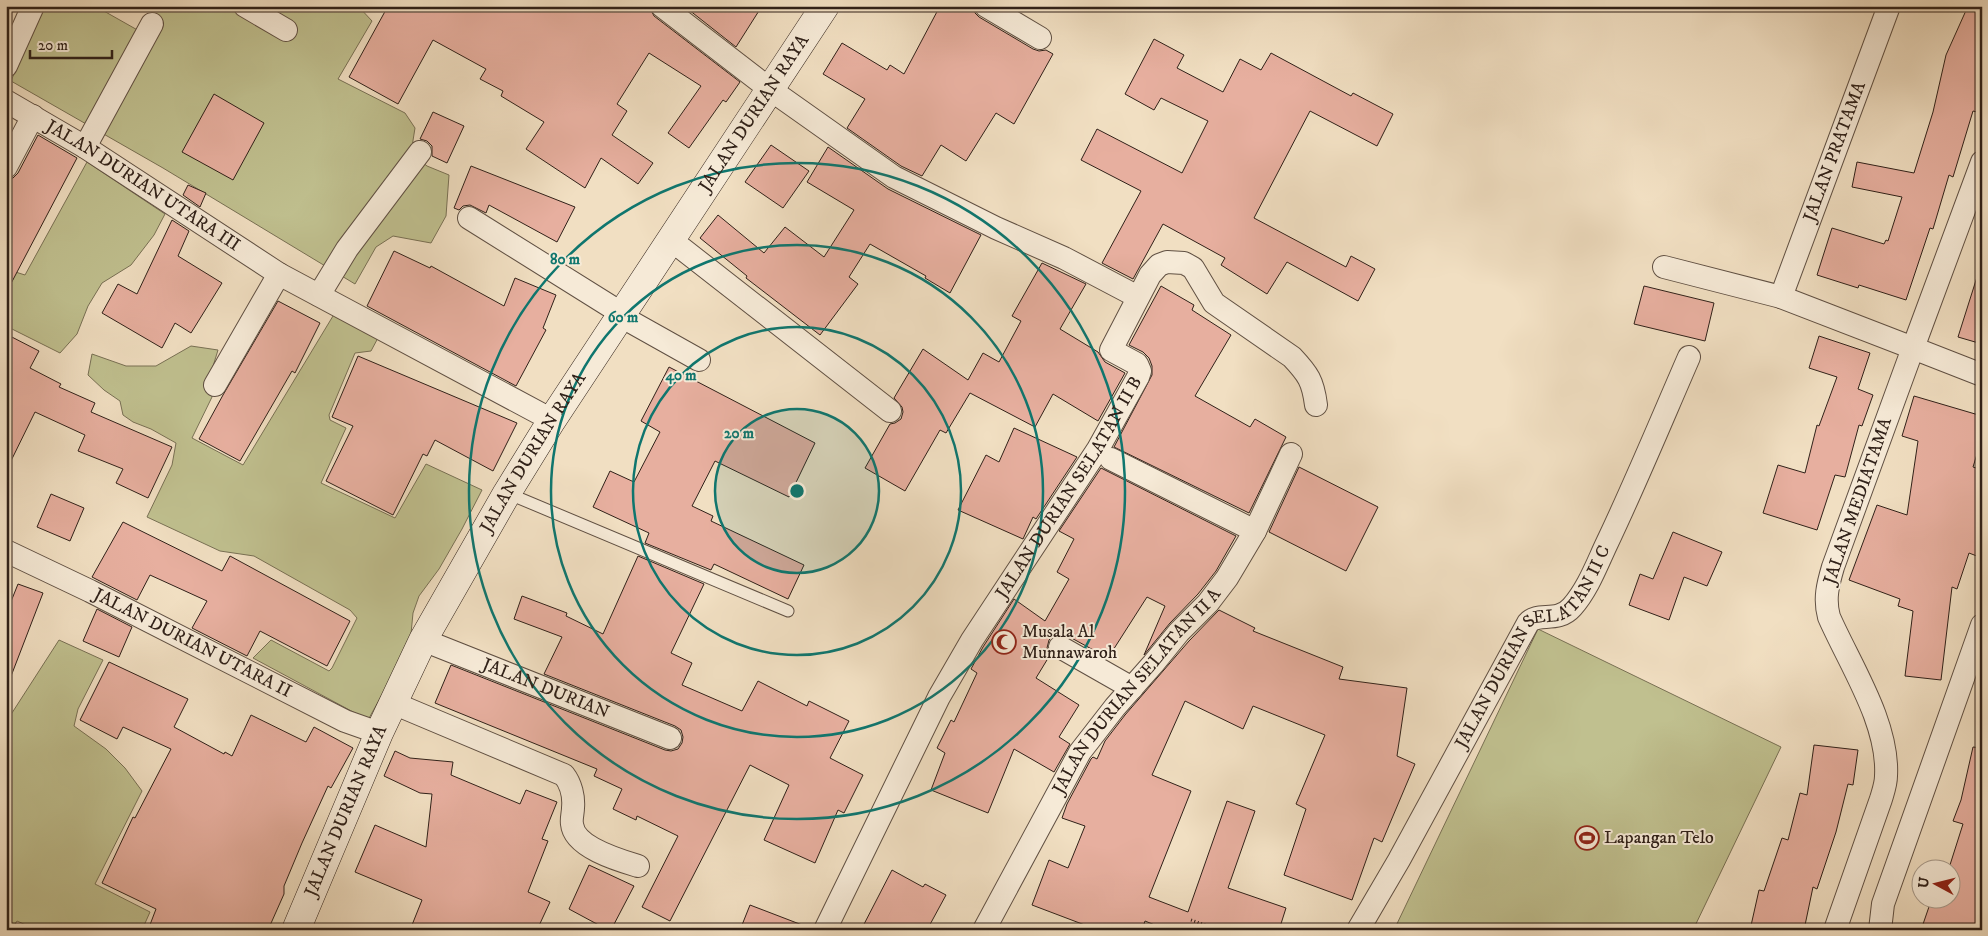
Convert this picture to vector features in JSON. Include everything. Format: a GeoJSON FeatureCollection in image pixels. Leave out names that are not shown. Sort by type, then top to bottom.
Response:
{"type":"FeatureCollection","features":[{"type":"Feature","properties":{"kind":"main road","name":"JALAN DURIAN RAYA"},"geometry":{"type":"LineString","coordinates":[[296,930],[379,733],[423,640],[507,493],[621,313],[771,90],[824,6]]}},
{"type":"Feature","properties":{"kind":"street"},"geometry":{"type":"LineString","coordinates":[[6,66],[33,6]]}},
{"type":"Feature","properties":{"kind":"street"},"geometry":{"type":"LineString","coordinates":[[245,6],[286,30]]}},
{"type":"Feature","properties":{"kind":"street"},"geometry":{"type":"LineString","coordinates":[[662,6],[771,90],[894,177],[996,228],[1064,258],[1138,297],[1150,275],[1164,263],[1184,263],[1193,268],[1214,303],[1292,357],[1302,368],[1313,385],[1316,405]]}},
{"type":"Feature","properties":{"kind":"street"},"geometry":{"type":"LineString","coordinates":[[986,6],[1040,38]]}},
{"type":"Feature","properties":{"kind":"street","name":"JALAN PRATAMA"},"geometry":{"type":"LineString","coordinates":[[1781,297],[1888,6]]}},
{"type":"Feature","properties":{"kind":"street"},"geometry":{"type":"LineString","coordinates":[[85,147],[152,24]]}},
{"type":"Feature","properties":{"kind":"street","name":"JALAN DURIAN UTARA III"},"geometry":{"type":"LineString","coordinates":[[6,101],[85,147],[280,274],[552,420]]}},
{"type":"Feature","properties":{"kind":"street"},"geometry":{"type":"LineString","coordinates":[[6,167],[33,116]]}},
{"type":"Feature","properties":{"kind":"street"},"geometry":{"type":"LineString","coordinates":[[319,295],[347,249],[420,152]]}},
{"type":"Feature","properties":{"kind":"street"},"geometry":{"type":"LineString","coordinates":[[1913,348],[1982,162]]}},
{"type":"Feature","properties":{"kind":"street"},"geometry":{"type":"LineString","coordinates":[[469,218],[621,313],[633,323],[699,360]]}},
{"type":"Feature","properties":{"kind":"street"},"geometry":{"type":"LineString","coordinates":[[671,240],[890,411]]}},
{"type":"Feature","properties":{"kind":"street"},"geometry":{"type":"LineString","coordinates":[[1664,267],[1781,297],[1982,375]]}},
{"type":"Feature","properties":{"kind":"street"},"geometry":{"type":"LineString","coordinates":[[215,385],[280,274]]}},
{"type":"Feature","properties":{"kind":"street","name":"JALAN DURIAN SELATAN II B"},"geometry":{"type":"LineString","coordinates":[[825,930],[940,697],[972,640],[1098,449],[1138,377],[1140,371],[1137,364],[1111,350],[1138,297]]}},
{"type":"Feature","properties":{"kind":"street","name":"JALAN MEDIATAMA"},"geometry":{"type":"LineString","coordinates":[[1835,930],[1881,799],[1886,777],[1885,751],[1879,723],[1829,616],[1826,605],[1827,588],[1913,348]]}},
{"type":"Feature","properties":{"kind":"street","name":"JALAN DURIAN SELATAN II C"},"geometry":{"type":"LineString","coordinates":[[1358,930],[1399,860],[1528,623],[1535,618],[1555,617],[1567,612],[1586,586],[1629,497],[1688,357]]}},
{"type":"Feature","properties":{"kind":"street","name":"JALAN DURIAN SELATAN II A"},"geometry":{"type":"LineString","coordinates":[[984,930],[1080,752],[1179,632],[1208,603],[1226,578],[1255,532],[1291,454]]}},
{"type":"Feature","properties":{"kind":"street"},"geometry":{"type":"LineString","coordinates":[[1111,459],[1255,532]]}},
{"type":"Feature","properties":{"kind":"street","name":"JALAN DURIAN UTARA II"},"geometry":{"type":"LineString","coordinates":[[6,552],[99,595],[346,721],[379,733]]}},
{"type":"Feature","properties":{"kind":"street"},"geometry":{"type":"LineString","coordinates":[[1880,930],[1883,904],[1982,625]]}},
{"type":"Feature","properties":{"kind":"street","name":"JALAN DURIAN"},"geometry":{"type":"LineString","coordinates":[[423,640],[670,738]]}},
{"type":"Feature","properties":{"kind":"street"},"geometry":{"type":"LineString","coordinates":[[1060,647],[1132,688]]}},
{"type":"Feature","properties":{"kind":"street"},"geometry":{"type":"LineString","coordinates":[[393,703],[564,775],[571,788],[574,808],[572,824],[579,839],[587,845],[638,866]]}},
{"type":"Feature","properties":{"kind":"lane"},"geometry":{"type":"LineString","coordinates":[[507,493],[788,611]]}},
{"type":"Feature","properties":{"kind":"path"},"geometry":{"type":"LineString","coordinates":[[1191,920],[1219,930]]}},
{"type":"Feature","properties":{"kind":"green space"},"geometry":{"type":"Polygon","coordinates":[[[42,6],[95,6],[141,32],[155,6],[358,6],[372,21],[338,79],[405,113],[415,128],[411,153],[427,166],[449,175],[446,216],[431,243],[393,236],[376,247],[355,284],[163,168],[11,81],[42,6]]]}},
{"type":"Feature","properties":{"kind":"green space"},"geometry":{"type":"Polygon","coordinates":[[[87,162],[165,214],[154,235],[131,265],[102,283],[88,306],[77,334],[60,353],[6,326],[6,269],[25,275],[87,162]]]}},
{"type":"Feature","properties":{"kind":"green space"},"geometry":{"type":"Polygon","coordinates":[[[336,311],[379,336],[371,351],[355,353],[329,415],[330,420],[346,428],[321,483],[395,518],[426,464],[482,490],[439,569],[419,596],[413,613],[410,644],[368,720],[253,658],[271,640],[329,671],[357,618],[350,610],[254,556],[220,551],[147,517],[172,465],[176,443],[151,429],[133,422],[123,415],[120,401],[104,390],[88,375],[92,354],[126,366],[156,366],[191,346],[218,350],[210,376],[212,397],[192,438],[243,465],[336,311]]]}},
{"type":"Feature","properties":{"kind":"green space","name":"Lapangan Telo"},"geometry":{"type":"Polygon","coordinates":[[[1538,629],[1781,747],[1693,930],[1394,930],[1538,629]]]}},
{"type":"Feature","properties":{"kind":"green space"},"geometry":{"type":"Polygon","coordinates":[[[59,640],[103,660],[78,709],[74,726],[106,749],[125,768],[142,791],[95,884],[150,912],[142,930],[37,930],[17,921],[11,930],[6,930],[6,716],[10,716],[59,640]]]}},
{"type":"Feature","properties":{"kind":"building"},"geometry":{"type":"Polygon","coordinates":[[[388,6],[649,6],[654,16],[740,82],[726,102],[723,100],[689,148],[668,133],[701,86],[649,53],[617,104],[627,111],[612,135],[653,163],[638,184],[601,158],[585,188],[526,149],[544,122],[501,96],[503,91],[480,79],[486,69],[433,40],[398,104],[349,77],[388,6]]]}},
{"type":"Feature","properties":{"kind":"building"},"geometry":{"type":"Polygon","coordinates":[[[684,6],[762,6],[736,47],[684,6]]]}},
{"type":"Feature","properties":{"kind":"building"},"geometry":{"type":"Polygon","coordinates":[[[940,6],[973,6],[975,13],[979,17],[1033,49],[1039,51],[1046,50],[1053,54],[1014,124],[996,113],[966,161],[941,145],[922,176],[901,166],[847,128],[865,99],[823,74],[842,43],[887,70],[890,65],[904,74],[940,6]]]}},
{"type":"Feature","properties":{"kind":"building"},"geometry":{"type":"Polygon","coordinates":[[[1968,6],[1982,6],[1982,91],[1977,112],[1973,111],[1953,177],[1949,175],[1933,229],[1930,228],[1906,300],[1859,285],[1858,288],[1817,275],[1832,228],[1884,244],[1886,240],[1888,241],[1902,197],[1852,187],[1857,162],[1914,173],[1933,112],[1946,55],[1968,6]]]}},
{"type":"Feature","properties":{"kind":"building"},"geometry":{"type":"Polygon","coordinates":[[[1154,39],[1184,55],[1177,68],[1223,92],[1240,59],[1261,70],[1271,53],[1351,96],[1353,93],[1393,114],[1377,146],[1310,111],[1254,218],[1346,267],[1351,256],[1375,269],[1358,301],[1287,262],[1267,294],[1221,265],[1225,258],[1163,224],[1133,279],[1102,263],[1141,191],[1081,160],[1097,129],[1182,173],[1208,121],[1161,98],[1154,110],[1125,94],[1154,39]]]}},
{"type":"Feature","properties":{"kind":"building"},"geometry":{"type":"Polygon","coordinates":[[[214,94],[264,123],[233,180],[182,152],[214,94]]]}},
{"type":"Feature","properties":{"kind":"building"},"geometry":{"type":"Polygon","coordinates":[[[433,112],[464,126],[447,163],[432,156],[432,146],[427,141],[420,139],[433,112]]]}},
{"type":"Feature","properties":{"kind":"building"},"geometry":{"type":"Polygon","coordinates":[[[38,135],[77,158],[6,293],[6,180],[13,178],[18,173],[38,135]]]}},
{"type":"Feature","properties":{"kind":"building"},"geometry":{"type":"Polygon","coordinates":[[[771,145],[809,171],[783,208],[745,182],[771,145]]]}},
{"type":"Feature","properties":{"kind":"building"},"geometry":{"type":"Polygon","coordinates":[[[828,147],[888,189],[981,235],[950,293],[925,278],[926,276],[870,244],[849,277],[858,284],[820,335],[746,278],[747,276],[700,238],[718,215],[764,253],[785,227],[824,257],[854,210],[807,182],[828,147]]]}},
{"type":"Feature","properties":{"kind":"building"},"geometry":{"type":"Polygon","coordinates":[[[471,166],[575,207],[557,242],[489,205],[486,213],[470,205],[463,206],[459,210],[454,208],[471,166]]]}},
{"type":"Feature","properties":{"kind":"building"},"geometry":{"type":"Polygon","coordinates":[[[188,185],[206,193],[200,207],[183,195],[188,185]]]}},
{"type":"Feature","properties":{"kind":"building"},"geometry":{"type":"Polygon","coordinates":[[[172,220],[189,231],[178,256],[222,283],[191,333],[175,323],[162,348],[102,313],[118,284],[137,294],[172,220]]]}},
{"type":"Feature","properties":{"kind":"building"},"geometry":{"type":"Polygon","coordinates":[[[394,251],[430,268],[431,266],[504,306],[515,278],[556,295],[543,328],[546,330],[516,386],[367,306],[394,251]]]}},
{"type":"Feature","properties":{"kind":"building"},"geometry":{"type":"Polygon","coordinates":[[[1042,263],[1086,284],[1060,329],[1098,352],[1105,362],[1125,373],[1098,421],[1053,394],[1035,427],[970,393],[946,433],[940,430],[905,491],[865,468],[890,424],[901,419],[902,407],[894,398],[923,349],[968,380],[983,353],[999,362],[1021,321],[1012,316],[1042,263]]]}},
{"type":"Feature","properties":{"kind":"building"},"geometry":{"type":"Polygon","coordinates":[[[1977,277],[1982,278],[1982,344],[1958,337],[1977,277]]]}},
{"type":"Feature","properties":{"kind":"building"},"geometry":{"type":"Polygon","coordinates":[[[1161,286],[1194,305],[1192,310],[1231,335],[1195,396],[1250,427],[1255,419],[1286,437],[1249,513],[1114,447],[1152,375],[1152,366],[1149,358],[1143,352],[1129,345],[1161,286]]]}},
{"type":"Feature","properties":{"kind":"building"},"geometry":{"type":"Polygon","coordinates":[[[1644,286],[1714,303],[1705,341],[1634,324],[1644,286]]]}},
{"type":"Feature","properties":{"kind":"building"},"geometry":{"type":"Polygon","coordinates":[[[278,301],[320,323],[295,373],[292,371],[240,461],[199,439],[278,301]]]}},
{"type":"Feature","properties":{"kind":"building"},"geometry":{"type":"Polygon","coordinates":[[[6,334],[39,351],[30,368],[61,384],[59,387],[95,403],[91,412],[172,447],[148,498],[116,483],[123,469],[78,451],[85,435],[35,412],[6,471],[6,334]]]}},
{"type":"Feature","properties":{"kind":"building"},"geometry":{"type":"Polygon","coordinates":[[[1819,336],[1870,353],[1858,389],[1873,395],[1862,426],[1859,425],[1845,477],[1835,475],[1817,530],[1763,513],[1778,465],[1805,473],[1817,425],[1819,426],[1837,377],[1809,368],[1819,336]]]}},
{"type":"Feature","properties":{"kind":"building"},"geometry":{"type":"Polygon","coordinates":[[[358,356],[517,423],[493,471],[435,440],[427,456],[423,454],[393,515],[326,481],[353,426],[332,417],[358,356]]]}},
{"type":"Feature","properties":{"kind":"building"},"geometry":{"type":"Polygon","coordinates":[[[669,367],[815,443],[789,497],[715,461],[692,506],[713,516],[711,521],[804,565],[788,599],[714,564],[711,570],[645,543],[649,533],[593,507],[610,471],[634,482],[660,432],[641,421],[669,367]]]}},
{"type":"Feature","properties":{"kind":"building"},"geometry":{"type":"Polygon","coordinates":[[[1914,396],[1982,416],[1982,438],[1973,467],[1982,470],[1982,558],[1969,553],[1957,589],[1952,587],[1941,680],[1905,676],[1913,611],[1898,606],[1900,599],[1849,580],[1877,505],[1907,515],[1918,441],[1902,436],[1914,396]]]}},
{"type":"Feature","properties":{"kind":"building"},"geometry":{"type":"Polygon","coordinates":[[[1014,428],[1077,457],[1036,519],[1033,517],[1023,539],[958,510],[986,455],[999,462],[1014,428]]]}},
{"type":"Feature","properties":{"kind":"building"},"geometry":{"type":"Polygon","coordinates":[[[1299,467],[1378,507],[1346,571],[1269,532],[1299,467]]]}},
{"type":"Feature","properties":{"kind":"building"},"geometry":{"type":"Polygon","coordinates":[[[1101,468],[1236,536],[1216,571],[1144,655],[1165,606],[1147,597],[1108,658],[1066,635],[1059,634],[1049,640],[1047,648],[1050,655],[1036,678],[1079,705],[1059,737],[1070,744],[1054,772],[1014,749],[988,813],[931,790],[945,753],[937,748],[951,720],[954,722],[977,673],[971,669],[1014,599],[1045,621],[1069,579],[1057,572],[1074,539],[1059,531],[1101,468]]]}},
{"type":"Feature","properties":{"kind":"building"},"geometry":{"type":"Polygon","coordinates":[[[51,494],[84,508],[70,541],[37,527],[51,494]]]}},
{"type":"Feature","properties":{"kind":"building"},"geometry":{"type":"Polygon","coordinates":[[[123,522],[222,571],[230,556],[350,621],[327,666],[260,631],[247,656],[192,628],[207,601],[150,575],[137,600],[92,577],[123,522]]]}},
{"type":"Feature","properties":{"kind":"building"},"geometry":{"type":"Polygon","coordinates":[[[1673,532],[1722,552],[1707,586],[1684,577],[1669,620],[1629,605],[1640,574],[1653,579],[1673,532]]]}},
{"type":"Feature","properties":{"kind":"building"},"geometry":{"type":"Polygon","coordinates":[[[638,556],[704,584],[671,653],[692,663],[682,685],[742,711],[758,681],[807,706],[809,701],[849,721],[830,758],[863,775],[844,813],[838,810],[815,863],[764,840],[789,785],[750,765],[670,921],[642,907],[678,836],[637,816],[636,820],[613,809],[622,789],[594,776],[597,769],[435,703],[451,665],[665,750],[678,749],[683,737],[681,730],[675,726],[544,674],[562,637],[514,619],[522,596],[567,613],[566,616],[603,634],[638,556]]]}},
{"type":"Feature","properties":{"kind":"building"},"geometry":{"type":"Polygon","coordinates":[[[18,584],[43,593],[8,684],[6,684],[6,614],[18,584]]]}},
{"type":"Feature","properties":{"kind":"building"},"geometry":{"type":"Polygon","coordinates":[[[97,609],[132,627],[119,657],[83,641],[97,609]]]}},
{"type":"Feature","properties":{"kind":"building"},"geometry":{"type":"Polygon","coordinates":[[[1219,610],[1255,628],[1253,631],[1343,667],[1339,679],[1407,688],[1397,756],[1415,764],[1382,842],[1374,838],[1352,900],[1284,875],[1306,809],[1296,804],[1325,735],[1253,706],[1243,729],[1185,701],[1152,775],[1191,791],[1149,897],[1188,912],[1227,801],[1255,811],[1228,888],[1286,908],[1279,930],[1167,930],[1145,921],[1142,930],[1098,930],[1032,905],[1049,860],[1068,868],[1085,826],[1062,818],[1067,804],[1091,759],[1093,757],[1097,759],[1105,741],[1125,715],[1189,641],[1219,610]]]}},
{"type":"Feature","properties":{"kind":"building"},"geometry":{"type":"Polygon","coordinates":[[[109,662],[188,699],[174,727],[224,754],[225,752],[232,756],[251,715],[306,742],[314,727],[353,748],[331,788],[328,786],[284,886],[284,894],[268,930],[148,930],[156,909],[102,883],[133,817],[135,818],[171,749],[123,727],[117,739],[80,720],[109,662]]]}},
{"type":"Feature","properties":{"kind":"building"},"geometry":{"type":"Polygon","coordinates":[[[1814,745],[1858,750],[1853,785],[1848,784],[1836,832],[1817,889],[1813,887],[1804,930],[1750,930],[1759,890],[1764,891],[1782,838],[1788,840],[1800,793],[1807,795],[1814,745]]]}},
{"type":"Feature","properties":{"kind":"building"},"geometry":{"type":"Polygon","coordinates":[[[1973,747],[1982,748],[1982,930],[1921,930],[1929,908],[1960,908],[1960,858],[1952,858],[1963,824],[1953,821],[1961,800],[1973,747]]]}},
{"type":"Feature","properties":{"kind":"building"},"geometry":{"type":"Polygon","coordinates":[[[395,751],[410,758],[453,762],[451,775],[520,804],[526,790],[557,802],[542,839],[548,841],[528,892],[550,902],[537,930],[410,930],[422,900],[355,872],[375,825],[426,847],[432,794],[420,793],[384,776],[395,751]]]}},
{"type":"Feature","properties":{"kind":"building"},"geometry":{"type":"Polygon","coordinates":[[[589,865],[634,886],[611,930],[569,909],[589,865]]]}},
{"type":"Feature","properties":{"kind":"building"},"geometry":{"type":"Polygon","coordinates":[[[892,870],[923,887],[925,884],[946,895],[927,930],[861,930],[892,870]]]}},
{"type":"Feature","properties":{"kind":"building"},"geometry":{"type":"Polygon","coordinates":[[[750,905],[810,928],[809,930],[740,930],[750,905]]]}},
{"type":"Feature","properties":{"kind":"place","name":"Musala Al Munnawaroh"},"geometry":{"type":"Point","coordinates":[1004,642]}},
{"type":"Feature","properties":{"kind":"place","name":"Lapangan Telo"},"geometry":{"type":"Point","coordinates":[1587,838]}}]}
